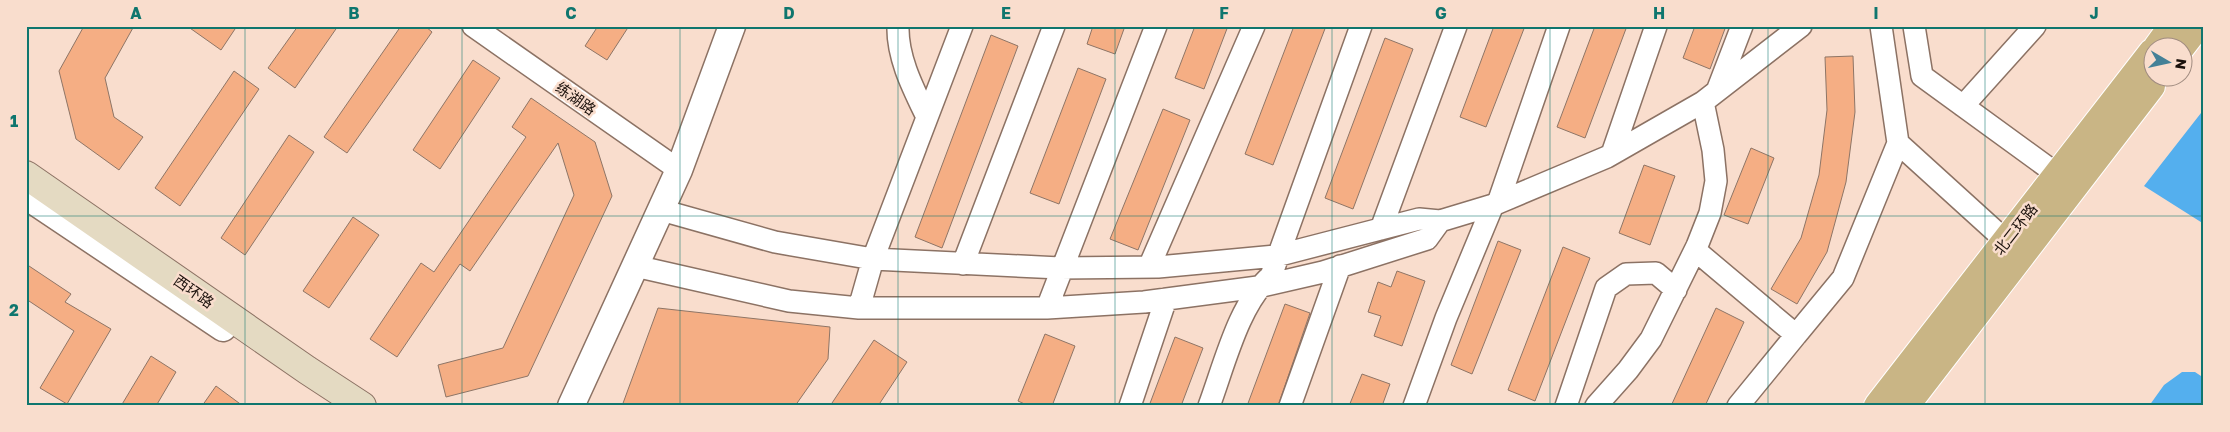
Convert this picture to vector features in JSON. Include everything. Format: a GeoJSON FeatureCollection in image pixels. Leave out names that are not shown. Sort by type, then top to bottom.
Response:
{"type":"FeatureCollection","features":[{"type":"Feature","properties":{"kind":"main road"},"geometry":{"type":"LineString","coordinates":[[2164,38],[2173,26]]}},
{"type":"Feature","properties":{"kind":"main road"},"geometry":{"type":"LineString","coordinates":[[2188,38],[2197,26]]}},
{"type":"Feature","properties":{"kind":"main road","name":"北二环路"},"geometry":{"type":"LineString","coordinates":[[1878,406],[2142,66]]}},
{"type":"Feature","properties":{"kind":"main road","name":"北二环路"},"geometry":{"type":"LineString","coordinates":[[1905,406],[2149,88]]}},
{"type":"Feature","properties":{"kind":"main road","name":"西环路"},"geometry":{"type":"LineString","coordinates":[[26,175],[306,370],[362,406]]}},
{"type":"Feature","properties":{"kind":"street","name":"练湖路"},"geometry":{"type":"LineString","coordinates":[[473,26],[679,170]]}},
{"type":"Feature","properties":{"kind":"street"},"geometry":{"type":"LineString","coordinates":[[571,406],[679,170],[732,26]]}},
{"type":"Feature","properties":{"kind":"street"},"geometry":{"type":"LineString","coordinates":[[898,26],[901,52],[912,88],[927,117]]}},
{"type":"Feature","properties":{"kind":"street"},"geometry":{"type":"LineString","coordinates":[[859,308],[873,259],[962,26]]}},
{"type":"Feature","properties":{"kind":"street"},"geometry":{"type":"LineString","coordinates":[[963,264],[1054,26]]}},
{"type":"Feature","properties":{"kind":"street"},"geometry":{"type":"LineString","coordinates":[[1047,308],[1060,268],[1156,26]]}},
{"type":"Feature","properties":{"kind":"street"},"geometry":{"type":"LineString","coordinates":[[1144,302],[1153,267],[1254,26]]}},
{"type":"Feature","properties":{"kind":"street"},"geometry":{"type":"LineString","coordinates":[[1208,406],[1247,304],[1258,287],[1271,276],[1276,256],[1361,26]]}},
{"type":"Feature","properties":{"kind":"street"},"geometry":{"type":"LineString","coordinates":[[1381,229],[1456,26]]}},
{"type":"Feature","properties":{"kind":"street"},"geometry":{"type":"LineString","coordinates":[[1414,406],[1446,318],[1495,204],[1560,26]]}},
{"type":"Feature","properties":{"kind":"street"},"geometry":{"type":"LineString","coordinates":[[1612,154],[1656,26]]}},
{"type":"Feature","properties":{"kind":"street"},"geometry":{"type":"LineString","coordinates":[[1596,406],[1628,370],[1651,339],[1695,250],[1710,212],[1716,181],[1710,97],[1742,26]]}},
{"type":"Feature","properties":{"kind":"street"},"geometry":{"type":"LineString","coordinates":[[661,210],[775,242],[873,259],[1060,268],[1153,267],[1276,256],[1419,219],[1440,221],[1495,204],[1612,154],[1710,97],[1802,26]]}},
{"type":"Feature","properties":{"kind":"street"},"geometry":{"type":"LineString","coordinates":[[1738,406],[1843,278],[1898,143],[1881,26]]}},
{"type":"Feature","properties":{"kind":"street"},"geometry":{"type":"LineString","coordinates":[[1914,26],[1922,76],[2058,175]]}},
{"type":"Feature","properties":{"kind":"street"},"geometry":{"type":"LineString","coordinates":[[1963,106],[2036,26]]}},
{"type":"Feature","properties":{"kind":"street"},"geometry":{"type":"LineString","coordinates":[[1898,143],[2006,242]]}},
{"type":"Feature","properties":{"kind":"street","name":"西环路"},"geometry":{"type":"LineString","coordinates":[[26,196],[340,406]]}},
{"type":"Feature","properties":{"kind":"street"},"geometry":{"type":"LineString","coordinates":[[636,266],[775,300],[859,308],[1047,308],[1144,302],[1258,287],[1340,266],[1427,239],[1440,221]]}},
{"type":"Feature","properties":{"kind":"street"},"geometry":{"type":"LineString","coordinates":[[1695,250],[1796,335]]}},
{"type":"Feature","properties":{"kind":"street"},"geometry":{"type":"LineString","coordinates":[[1290,406],[1340,266]]}},
{"type":"Feature","properties":{"kind":"street"},"geometry":{"type":"LineString","coordinates":[[1566,406],[1606,288],[1626,274],[1656,273],[1676,290]]}},
{"type":"Feature","properties":{"kind":"street"},"geometry":{"type":"LineString","coordinates":[[1130,406],[1166,299]]}},
{"type":"Feature","properties":{"kind":"water"},"geometry":{"type":"Polygon","coordinates":[[[2201,113],[2204,115],[2204,224],[2144,186],[2201,113]]]}},
{"type":"Feature","properties":{"kind":"water"},"geometry":{"type":"Polygon","coordinates":[[[2182,372],[2195,372],[2204,378],[2204,406],[2149,406],[2164,385],[2182,372]]]}},
{"type":"Feature","properties":{"kind":"building"},"geometry":{"type":"Polygon","coordinates":[[[84,26],[134,26],[105,78],[114,117],[143,137],[119,170],[76,139],[59,71],[84,26]]]}},
{"type":"Feature","properties":{"kind":"building"},"geometry":{"type":"Polygon","coordinates":[[[187,26],[237,26],[221,50],[187,26]]]}},
{"type":"Feature","properties":{"kind":"building"},"geometry":{"type":"Polygon","coordinates":[[[298,26],[338,26],[295,88],[268,68],[298,26]]]}},
{"type":"Feature","properties":{"kind":"building"},"geometry":{"type":"Polygon","coordinates":[[[401,26],[425,26],[432,32],[347,153],[324,137],[401,26]]]}},
{"type":"Feature","properties":{"kind":"building"},"geometry":{"type":"Polygon","coordinates":[[[598,26],[629,26],[607,60],[585,46],[598,26]]]}},
{"type":"Feature","properties":{"kind":"building"},"geometry":{"type":"Polygon","coordinates":[[[1093,26],[1125,26],[1115,54],[1087,44],[1093,26]]]}},
{"type":"Feature","properties":{"kind":"building"},"geometry":{"type":"Polygon","coordinates":[[[1195,26],[1228,26],[1204,89],[1175,78],[1195,26]]]}},
{"type":"Feature","properties":{"kind":"building"},"geometry":{"type":"Polygon","coordinates":[[[1294,26],[1326,26],[1273,165],[1245,154],[1294,26]]]}},
{"type":"Feature","properties":{"kind":"building"},"geometry":{"type":"Polygon","coordinates":[[[1494,26],[1525,26],[1486,127],[1460,117],[1494,26]]]}},
{"type":"Feature","properties":{"kind":"building"},"geometry":{"type":"Polygon","coordinates":[[[1595,26],[1627,26],[1585,138],[1557,127],[1595,26]]]}},
{"type":"Feature","properties":{"kind":"building"},"geometry":{"type":"Polygon","coordinates":[[[1695,26],[1726,26],[1710,69],[1683,58],[1695,26]]]}},
{"type":"Feature","properties":{"kind":"building"},"geometry":{"type":"Polygon","coordinates":[[[991,35],[1018,46],[942,248],[915,237],[991,35]]]}},
{"type":"Feature","properties":{"kind":"building"},"geometry":{"type":"Polygon","coordinates":[[[1385,38],[1413,49],[1353,209],[1325,198],[1385,38]]]}},
{"type":"Feature","properties":{"kind":"building"},"geometry":{"type":"Polygon","coordinates":[[[1853,56],[1855,112],[1846,182],[1827,252],[1797,304],[1771,289],[1801,238],[1819,175],[1827,110],[1825,57],[1853,56]]]}},
{"type":"Feature","properties":{"kind":"building"},"geometry":{"type":"Polygon","coordinates":[[[473,60],[500,78],[440,169],[413,150],[473,60]]]}},
{"type":"Feature","properties":{"kind":"building"},"geometry":{"type":"Polygon","coordinates":[[[1078,68],[1106,79],[1059,204],[1030,193],[1078,68]]]}},
{"type":"Feature","properties":{"kind":"building"},"geometry":{"type":"Polygon","coordinates":[[[234,71],[259,89],[180,206],[155,188],[234,71]]]}},
{"type":"Feature","properties":{"kind":"building"},"geometry":{"type":"Polygon","coordinates":[[[531,98],[595,142],[612,196],[528,376],[446,397],[438,365],[503,348],[574,195],[558,143],[470,271],[460,264],[397,357],[370,339],[421,263],[434,272],[526,137],[512,127],[531,98]]]}},
{"type":"Feature","properties":{"kind":"building"},"geometry":{"type":"Polygon","coordinates":[[[1163,109],[1190,120],[1138,250],[1110,239],[1163,109]]]}},
{"type":"Feature","properties":{"kind":"building"},"geometry":{"type":"Polygon","coordinates":[[[289,135],[314,152],[245,255],[221,238],[289,135]]]}},
{"type":"Feature","properties":{"kind":"building"},"geometry":{"type":"Polygon","coordinates":[[[1751,148],[1774,158],[1748,224],[1724,215],[1751,148]]]}},
{"type":"Feature","properties":{"kind":"building"},"geometry":{"type":"Polygon","coordinates":[[[1644,165],[1675,176],[1650,245],[1619,233],[1644,165]]]}},
{"type":"Feature","properties":{"kind":"building"},"geometry":{"type":"Polygon","coordinates":[[[353,217],[379,235],[329,308],[303,291],[353,217]]]}},
{"type":"Feature","properties":{"kind":"building"},"geometry":{"type":"Polygon","coordinates":[[[1498,241],[1521,250],[1472,374],[1451,365],[1498,241]]]}},
{"type":"Feature","properties":{"kind":"building"},"geometry":{"type":"Polygon","coordinates":[[[1563,247],[1590,258],[1535,401],[1508,390],[1563,247]]]}},
{"type":"Feature","properties":{"kind":"building"},"geometry":{"type":"Polygon","coordinates":[[[26,264],[71,294],[65,302],[111,329],[67,404],[40,388],[74,331],[26,299],[26,264]]]}},
{"type":"Feature","properties":{"kind":"building"},"geometry":{"type":"Polygon","coordinates":[[[1397,271],[1425,281],[1402,346],[1374,336],[1381,316],[1368,312],[1378,282],[1391,287],[1397,271]]]}},
{"type":"Feature","properties":{"kind":"building"},"geometry":{"type":"Polygon","coordinates":[[[1285,304],[1310,313],[1278,406],[1247,406],[1285,304]]]}},
{"type":"Feature","properties":{"kind":"building"},"geometry":{"type":"Polygon","coordinates":[[[658,308],[830,327],[828,359],[795,406],[622,406],[658,308]]]}},
{"type":"Feature","properties":{"kind":"building"},"geometry":{"type":"Polygon","coordinates":[[[1716,308],[1744,322],[1705,406],[1671,406],[1716,308]]]}},
{"type":"Feature","properties":{"kind":"building"},"geometry":{"type":"Polygon","coordinates":[[[1045,334],[1075,346],[1052,406],[1029,406],[1018,401],[1045,334]]]}},
{"type":"Feature","properties":{"kind":"building"},"geometry":{"type":"Polygon","coordinates":[[[1175,337],[1203,348],[1181,406],[1149,406],[1175,337]]]}},
{"type":"Feature","properties":{"kind":"building"},"geometry":{"type":"Polygon","coordinates":[[[874,340],[907,362],[878,406],[830,406],[874,340]]]}},
{"type":"Feature","properties":{"kind":"building"},"geometry":{"type":"Polygon","coordinates":[[[151,356],[176,372],[156,406],[121,406],[151,356]]]}},
{"type":"Feature","properties":{"kind":"building"},"geometry":{"type":"Polygon","coordinates":[[[1362,374],[1390,384],[1382,406],[1349,406],[1362,374]]]}},
{"type":"Feature","properties":{"kind":"building"},"geometry":{"type":"Polygon","coordinates":[[[216,386],[243,406],[202,406],[216,386]]]}}]}
